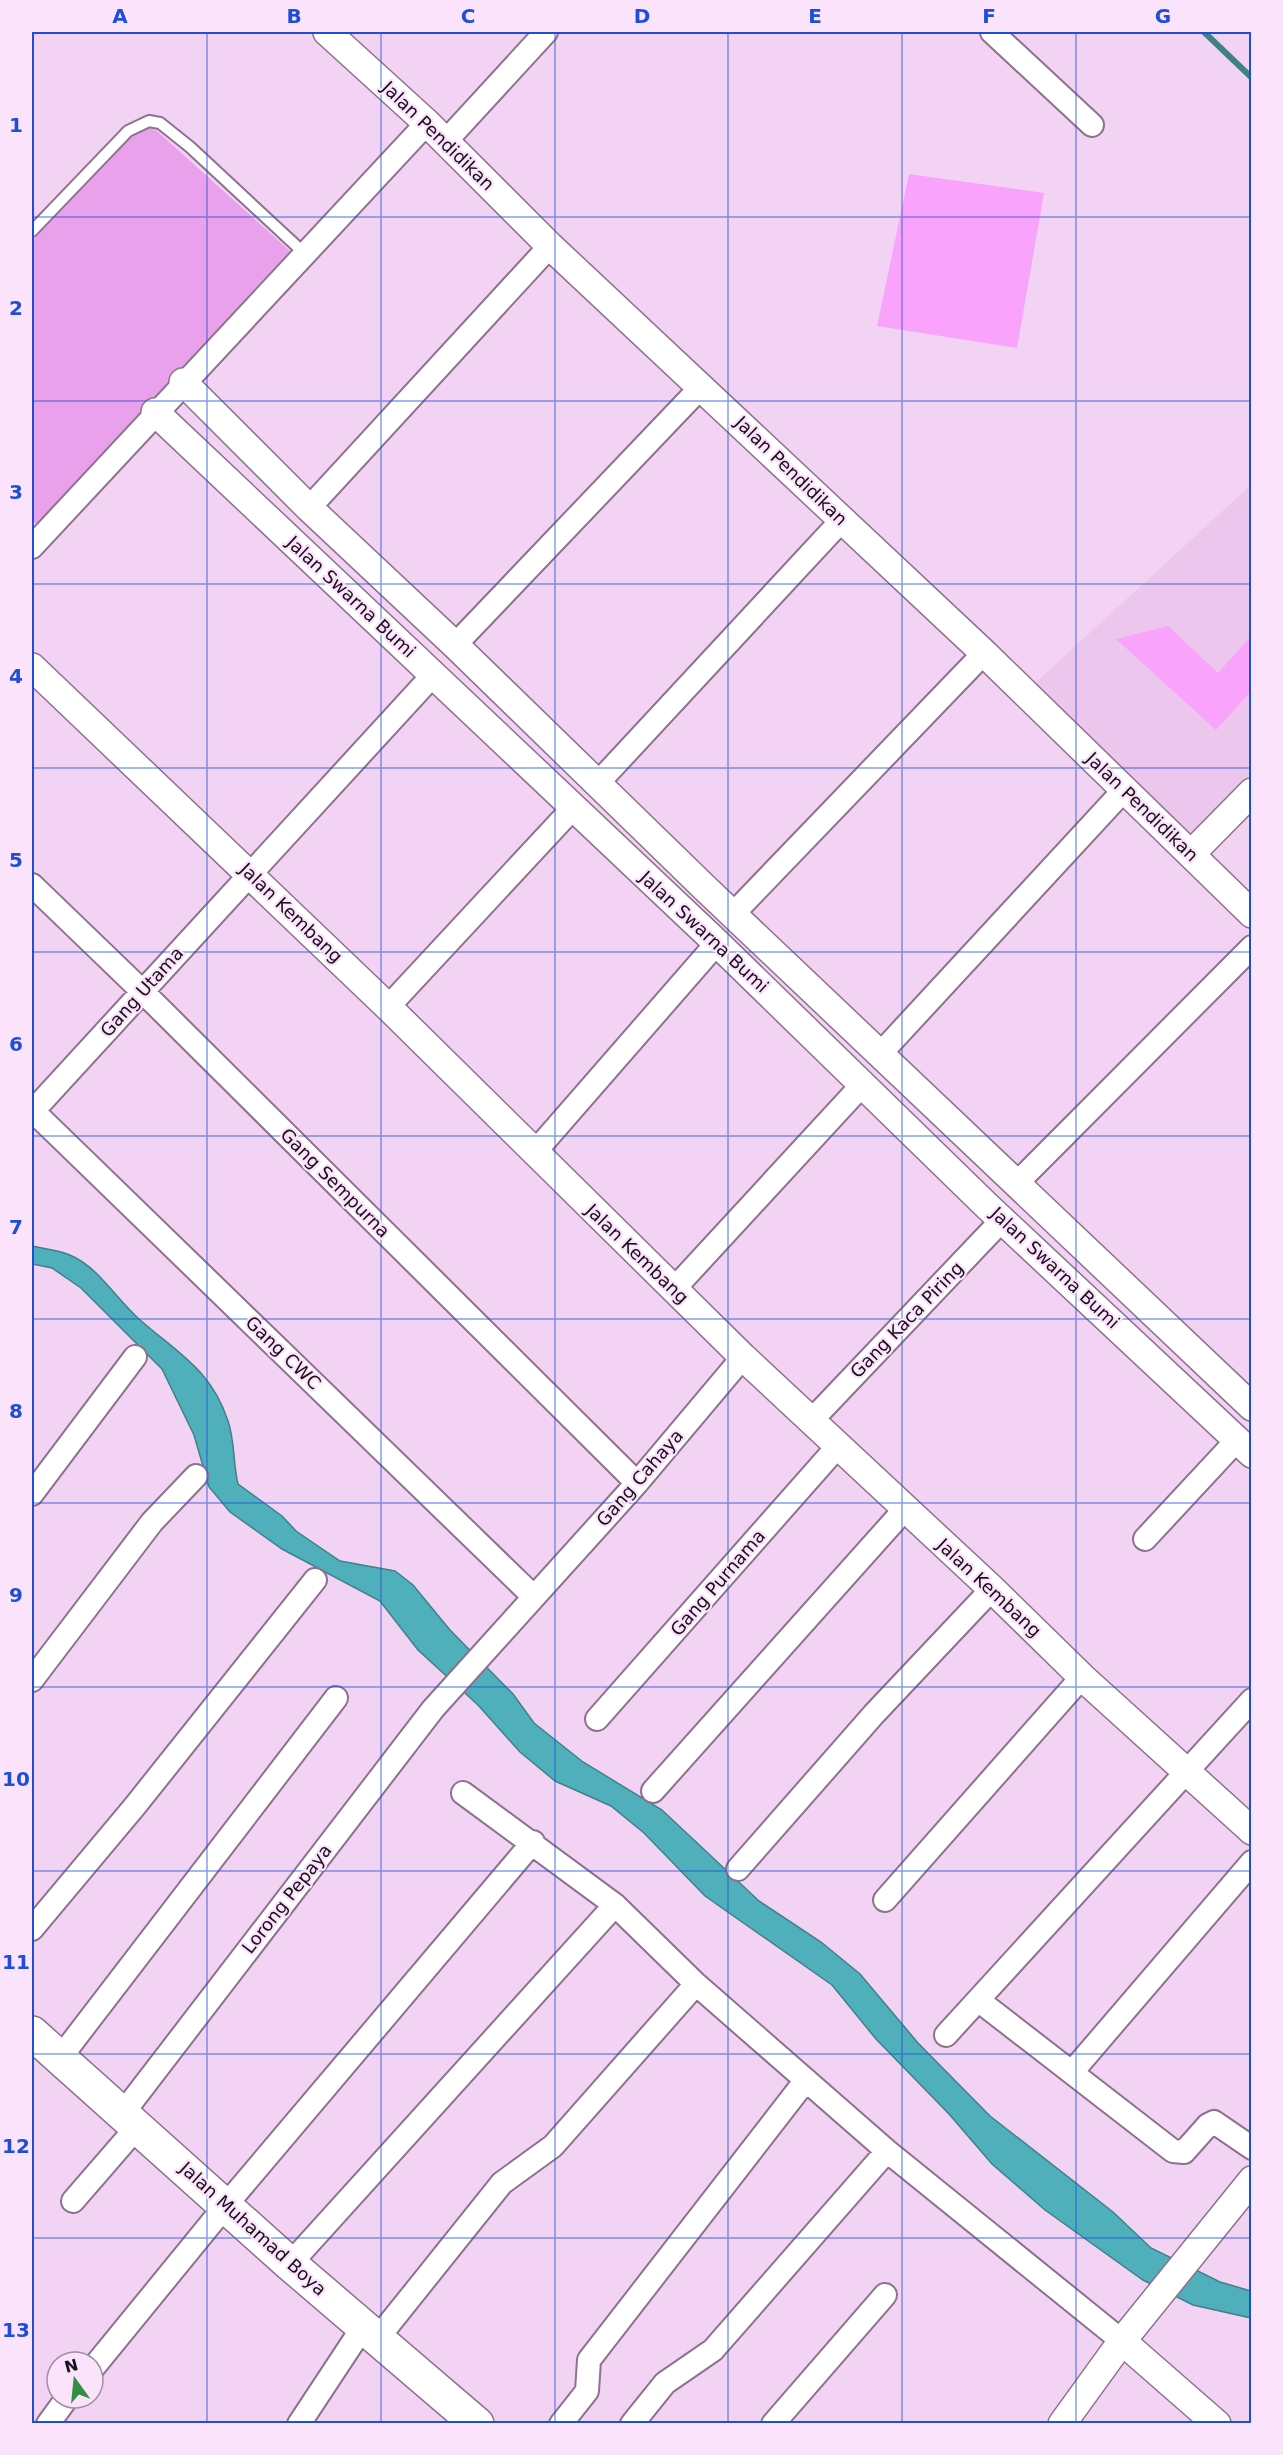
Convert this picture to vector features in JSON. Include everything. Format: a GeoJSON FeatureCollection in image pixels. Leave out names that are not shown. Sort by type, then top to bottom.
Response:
{"type":"FeatureCollection","features":[{"type":"Feature","properties":{"kind":"highway","name":"Jalan Muhamad Boya"},"geometry":{"type":"LineString","coordinates":[[32,2033],[131,2119],[290,2264],[477,2424]]}},
{"type":"Feature","properties":{"kind":"street","name":"Jalan Pendidikan"},"geometry":{"type":"LineString","coordinates":[[327,32],[436,132],[550,246],[702,386],[984,654],[1251,914]]}},
{"type":"Feature","properties":{"kind":"street"},"geometry":{"type":"LineString","coordinates":[[34,540],[303,253],[546,32]]}},
{"type":"Feature","properties":{"kind":"street"},"geometry":{"type":"LineString","coordinates":[[992,32],[1092,125]]}},
{"type":"Feature","properties":{"kind":"street"},"geometry":{"type":"LineString","coordinates":[[309,508],[550,246]]}},
{"type":"Feature","properties":{"kind":"street","name":"Jalan Swarna Bumi"},"geometry":{"type":"LineString","coordinates":[[183,382],[309,508],[455,645],[706,889],[1018,1182],[1251,1407]]}},
{"type":"Feature","properties":{"kind":"street"},"geometry":{"type":"LineString","coordinates":[[455,645],[702,386]]}},
{"type":"Feature","properties":{"kind":"street","name":"Jalan Swarna Bumi"},"geometry":{"type":"LineString","coordinates":[[155,411],[717,943],[963,1182],[1244,1447]]}},
{"type":"Feature","properties":{"kind":"street"},"geometry":{"type":"LineString","coordinates":[[597,784],[842,520]]}},
{"type":"Feature","properties":{"kind":"street"},"geometry":{"type":"LineString","coordinates":[[361,606],[386,580]]}},
{"type":"Feature","properties":{"kind":"street"},"geometry":{"type":"LineString","coordinates":[[733,914],[984,654]]}},
{"type":"Feature","properties":{"kind":"street","name":"Jalan Kembang"},"geometry":{"type":"LineString","coordinates":[[32,667],[388,1007],[743,1357],[992,1589],[1082,1677],[1186,1769],[1251,1831]]}},
{"type":"Feature","properties":{"kind":"street","name":"Gang Utama"},"geometry":{"type":"LineString","coordinates":[[32,1110],[433,675]]}},
{"type":"Feature","properties":{"kind":"street"},"geometry":{"type":"LineString","coordinates":[[881,1053],[1124,790]]}},
{"type":"Feature","properties":{"kind":"street"},"geometry":{"type":"LineString","coordinates":[[1191,854],[1251,792]]}},
{"type":"Feature","properties":{"kind":"street"},"geometry":{"type":"LineString","coordinates":[[388,1007],[573,808]]}},
{"type":"Feature","properties":{"kind":"street","name":"Gang Sempurna"},"geometry":{"type":"LineString","coordinates":[[32,885],[143,992],[637,1483]]}},
{"type":"Feature","properties":{"kind":"street"},"geometry":{"type":"LineString","coordinates":[[684,912],[706,889]]}},
{"type":"Feature","properties":{"kind":"street"},"geometry":{"type":"LineString","coordinates":[[534,1153],[717,943]]}},
{"type":"Feature","properties":{"kind":"street"},"geometry":{"type":"LineString","coordinates":[[1018,1182],[1251,947]]}},
{"type":"Feature","properties":{"kind":"street"},"geometry":{"type":"LineString","coordinates":[[674,1289],[863,1084]]}},
{"type":"Feature","properties":{"kind":"street","name":"Gang CWC"},"geometry":{"type":"LineString","coordinates":[[32,1110],[534,1597]]}},
{"type":"Feature","properties":{"kind":"street"},"geometry":{"type":"LineString","coordinates":[[963,1182],[987,1155]]}},
{"type":"Feature","properties":{"kind":"street","name":"Gang Kaca Piring"},"geometry":{"type":"LineString","coordinates":[[811,1420],[1003,1219]]}},
{"type":"Feature","properties":{"kind":"street"},"geometry":{"type":"LineString","coordinates":[[32,1494],[135,1357]]}},
{"type":"Feature","properties":{"kind":"street","name":"Gang Cahaya"},"geometry":{"type":"LineString","coordinates":[[478,1658],[637,1483],[743,1357]]}},
{"type":"Feature","properties":{"kind":"street","name":"Gang Purnama"},"geometry":{"type":"LineString","coordinates":[[597,1719],[838,1446]]}},
{"type":"Feature","properties":{"kind":"street"},"geometry":{"type":"LineString","coordinates":[[1145,1539],[1244,1447]]}},
{"type":"Feature","properties":{"kind":"street"},"geometry":{"type":"LineString","coordinates":[[32,1680],[152,1522],[196,1476]]}},
{"type":"Feature","properties":{"kind":"street"},"geometry":{"type":"LineString","coordinates":[[653,1791],[905,1509]]}},
{"type":"Feature","properties":{"kind":"street"},"geometry":{"type":"LineString","coordinates":[[32,1929],[143,1797],[315,1580]]}},
{"type":"Feature","properties":{"kind":"street"},"geometry":{"type":"LineString","coordinates":[[738,1869],[874,1714],[992,1589]]}},
{"type":"Feature","properties":{"kind":"street","name":"Lorong Pepaya"},"geometry":{"type":"LineString","coordinates":[[73,2201],[131,2119],[453,1685],[478,1658]]}},
{"type":"Feature","properties":{"kind":"street"},"geometry":{"type":"LineString","coordinates":[[885,1900],[1082,1677]]}},
{"type":"Feature","properties":{"kind":"street"},"geometry":{"type":"LineString","coordinates":[[60,2058],[336,1698]]}},
{"type":"Feature","properties":{"kind":"street"},"geometry":{"type":"LineString","coordinates":[[946,2035],[1251,1700]]}},
{"type":"Feature","properties":{"kind":"street"},"geometry":{"type":"LineString","coordinates":[[464,1793],[615,1905],[696,1983],[887,2151],[1122,2341],[1217,2424]]}},
{"type":"Feature","properties":{"kind":"street"},"geometry":{"type":"LineString","coordinates":[[105,2353],[226,2205],[533,1842]]}},
{"type":"Feature","properties":{"kind":"street"},"geometry":{"type":"LineString","coordinates":[[1072,2072],[1251,1862]]}},
{"type":"Feature","properties":{"kind":"street"},"geometry":{"type":"LineString","coordinates":[[290,2264],[615,1905]]}},
{"type":"Feature","properties":{"kind":"street"},"geometry":{"type":"LineString","coordinates":[[298,2424],[370,2333],[502,2183],[553,2146],[696,1983]]}},
{"type":"Feature","properties":{"kind":"street"},"geometry":{"type":"LineString","coordinates":[[978,2000],[1173,2151],[1184,2152],[1208,2125],[1214,2122],[1251,2148]]}},
{"type":"Feature","properties":{"kind":"street"},"geometry":{"type":"LineString","coordinates":[[561,2424],[587,2391],[589,2360],[806,2080]]}},
{"type":"Feature","properties":{"kind":"street"},"geometry":{"type":"LineString","coordinates":[[632,2424],[665,2383],[713,2350],[887,2151]]}},
{"type":"Feature","properties":{"kind":"street"},"geometry":{"type":"LineString","coordinates":[[1062,2424],[1122,2341],[1251,2180]]}},
{"type":"Feature","properties":{"kind":"street"},"geometry":{"type":"LineString","coordinates":[[773,2424],[885,2295]]}},
{"type":"Feature","properties":{"kind":"street"},"geometry":{"type":"LineString","coordinates":[[48,2424],[58,2410]]}},
{"type":"Feature","properties":{"kind":"lane"},"geometry":{"type":"LineString","coordinates":[[32,231],[128,131],[149,121],[160,123],[190,147],[303,253]]}},
{"type":"Feature","properties":{"kind":"shaded area"},"geometry":{"type":"Polygon","coordinates":[[[147,127],[157,131],[290,251],[36,524],[32,519],[32,241],[130,137],[147,127]]]}},
{"type":"Feature","properties":{"kind":"shaded area"},"geometry":{"type":"Polygon","coordinates":[[[1251,485],[1251,774],[1193,835],[1032,686],[1251,485]]]}},
{"type":"Feature","properties":{"kind":"shaded area"},"geometry":{"type":"Polygon","coordinates":[[[32,1246],[62,1252],[82,1262],[99,1276],[139,1319],[179,1352],[202,1375],[221,1403],[228,1421],[238,1484],[282,1516],[296,1531],[340,1561],[395,1571],[413,1585],[450,1630],[513,1694],[534,1723],[583,1762],[662,1810],[759,1901],[821,1942],[860,1974],[918,2043],[990,2116],[1113,2212],[1151,2248],[1220,2282],[1251,2291],[1251,2318],[1193,2305],[1143,2280],[1045,2210],[992,2164],[949,2114],[876,2039],[832,1985],[705,1896],[644,1833],[611,1806],[555,1781],[520,1752],[478,1705],[418,1650],[380,1601],[282,1549],[230,1512],[209,1487],[194,1435],[162,1369],[81,1288],[52,1268],[32,1264],[32,1246]]]}},
{"type":"Feature","properties":{"kind":"building"},"geometry":{"type":"Polygon","coordinates":[[[909,174],[1044,193],[1017,348],[877,326],[909,174]]]}},
{"type":"Feature","properties":{"kind":"building"},"geometry":{"type":"Polygon","coordinates":[[[1168,626],[1218,673],[1251,636],[1251,691],[1216,730],[1116,639],[1168,626]]]}},
{"type":"Feature","properties":{"kind":"waterway"},"geometry":{"type":"LineString","coordinates":[[1204,32],[1252,78]]}}]}
